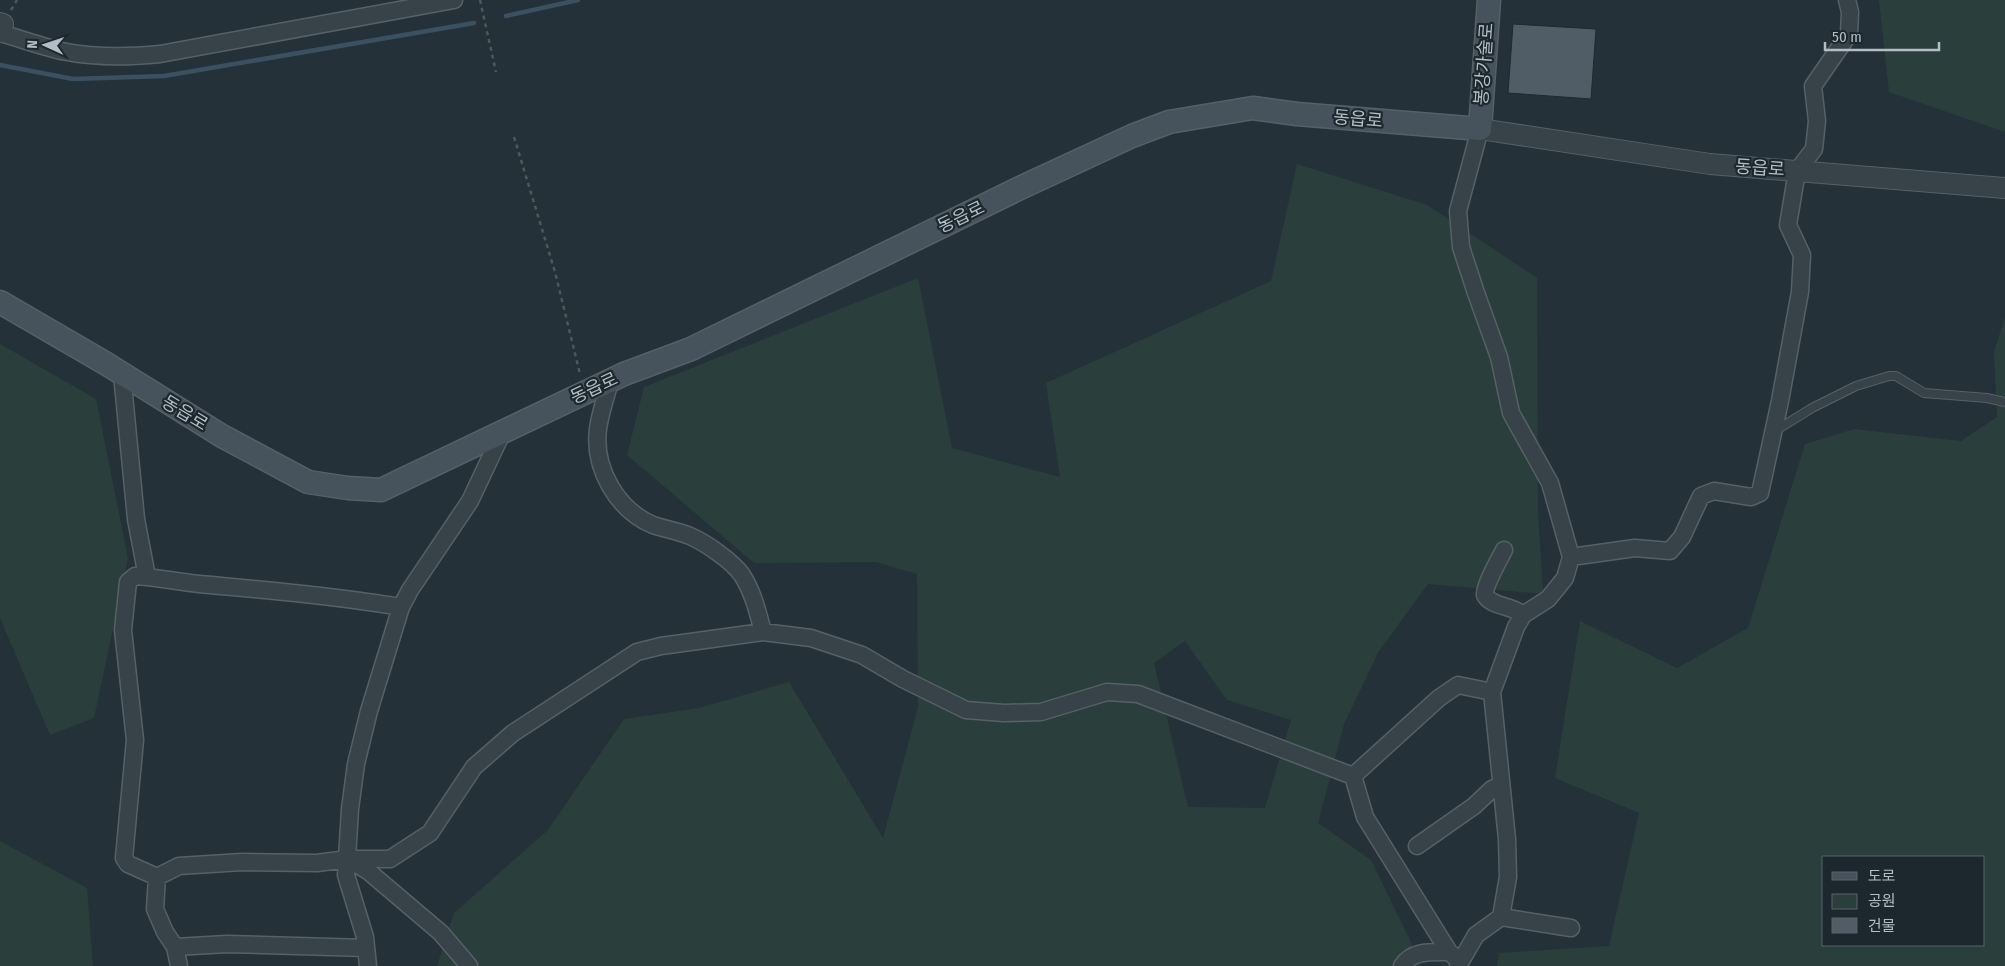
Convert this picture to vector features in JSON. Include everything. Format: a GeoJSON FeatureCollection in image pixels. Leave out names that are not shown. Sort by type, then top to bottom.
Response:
{"type":"FeatureCollection","features":[{"type":"Feature","properties":{"kind":"main road","name":"봉강가술로"},"geometry":{"type":"LineString","coordinates":[[1480,129],[1489,0]]}},
{"type":"Feature","properties":{"kind":"main road","name":"동읍로"},"geometry":{"type":"LineString","coordinates":[[0,302],[266,461],[308,482],[348,488],[380,490],[610,381],[691,349],[1020,188],[1132,136],[1169,122],[1253,108],[1297,114],[1480,129]]}},
{"type":"Feature","properties":{"kind":"street"},"geometry":{"type":"LineString","coordinates":[[0,23],[3,24],[0,32],[65,52],[93,56],[129,57],[160,54],[454,0]]}},
{"type":"Feature","properties":{"kind":"street"},"geometry":{"type":"LineString","coordinates":[[1571,557],[1635,548],[1670,551],[1682,537],[1701,496],[1714,491],[1751,497],[1760,493],[1774,432],[1800,292],[1802,255],[1788,225],[1797,171],[1814,149],[1817,121],[1813,86],[1849,34],[1850,12],[1847,0]]}},
{"type":"Feature","properties":{"kind":"street"},"geometry":{"type":"LineString","coordinates":[[1455,960],[1476,935],[1501,917],[1508,877],[1507,838],[1492,692],[1516,627],[1523,615],[1548,600],[1565,578],[1571,557],[1550,483],[1511,413],[1499,357],[1461,247],[1458,211],[1480,129]]}},
{"type":"Feature","properties":{"kind":"street","name":"동읍로"},"geometry":{"type":"LineString","coordinates":[[1480,129],[1672,160],[2005,188]]}},
{"type":"Feature","properties":{"kind":"street"},"geometry":{"type":"LineString","coordinates":[[122,374],[136,519],[147,577]]}},
{"type":"Feature","properties":{"kind":"street"},"geometry":{"type":"LineString","coordinates":[[610,381],[598,429],[598,457],[607,479],[624,506],[652,524],[690,536],[716,551],[741,574],[753,598],[763,632]]}},
{"type":"Feature","properties":{"kind":"street"},"geometry":{"type":"LineString","coordinates":[[368,966],[363,929],[346,876],[350,809],[356,764],[386,650],[401,607],[410,590],[470,501],[502,433]]}},
{"type":"Feature","properties":{"kind":"street"},"geometry":{"type":"LineString","coordinates":[[1504,550],[1486,586],[1485,595],[1491,602],[1517,609],[1523,615]]}},
{"type":"Feature","properties":{"kind":"street"},"geometry":{"type":"LineString","coordinates":[[157,877],[128,864],[124,858],[135,740],[123,630],[128,582],[134,576],[147,577],[196,584],[336,597],[401,607]]}},
{"type":"Feature","properties":{"kind":"street"},"geometry":{"type":"LineString","coordinates":[[157,877],[179,866],[242,862],[317,863],[390,859],[430,833],[474,768],[513,733],[638,652],[661,646],[763,632],[811,638],[862,655],[903,679],[966,710],[1004,713],[1040,712],[1107,692],[1138,694],[1353,776]]}},
{"type":"Feature","properties":{"kind":"street"},"geometry":{"type":"LineString","coordinates":[[1353,776],[1439,698],[1458,685],[1492,692]]}},
{"type":"Feature","properties":{"kind":"street"},"geometry":{"type":"LineString","coordinates":[[1353,776],[1365,817],[1455,960]]}},
{"type":"Feature","properties":{"kind":"street"},"geometry":{"type":"LineString","coordinates":[[1417,846],[1474,806],[1492,789],[1501,785]]}},
{"type":"Feature","properties":{"kind":"street"},"geometry":{"type":"LineString","coordinates":[[348,860],[368,871],[440,933],[469,966]]}},
{"type":"Feature","properties":{"kind":"street"},"geometry":{"type":"LineString","coordinates":[[157,877],[155,909],[165,932],[175,947],[179,966]]}},
{"type":"Feature","properties":{"kind":"street"},"geometry":{"type":"LineString","coordinates":[[1501,917],[1571,928]]}},
{"type":"Feature","properties":{"kind":"street"},"geometry":{"type":"LineString","coordinates":[[175,947],[227,944],[366,948]]}},
{"type":"Feature","properties":{"kind":"street"},"geometry":{"type":"LineString","coordinates":[[1402,966],[1410,956],[1419,954],[1455,960]]}},
{"type":"Feature","properties":{"kind":"lane"},"geometry":{"type":"LineString","coordinates":[[1774,432],[1812,408],[1856,386],[1889,376],[1896,376],[1924,393],[1988,398],[2005,402]]}},
{"type":"Feature","properties":{"kind":"path"},"geometry":{"type":"LineString","coordinates":[[480,0],[496,72]]}},
{"type":"Feature","properties":{"kind":"path"},"geometry":{"type":"LineString","coordinates":[[514,137],[555,272],[584,393]]}},
{"type":"Feature","properties":{"kind":"green space"},"geometry":{"type":"Polygon","coordinates":[[[1879,0],[2005,0],[2005,132],[1889,92],[1879,0]]]}},
{"type":"Feature","properties":{"kind":"green space"},"geometry":{"type":"Polygon","coordinates":[[[1297,164],[1427,205],[1537,278],[1538,512],[1543,594],[1428,584],[1379,651],[1344,724],[1318,823],[1371,860],[1421,963],[1418,966],[437,966],[454,913],[548,830],[624,719],[699,708],[789,682],[883,838],[918,707],[917,574],[876,562],[754,563],[627,455],[644,387],[918,278],[952,448],[1060,477],[1046,383],[1271,281],[1297,164]],[[1185,641],[1154,663],[1188,807],[1265,808],[1291,720],[1227,700],[1185,641]]]}},
{"type":"Feature","properties":{"kind":"green space"},"geometry":{"type":"Polygon","coordinates":[[[2005,317],[2005,966],[1497,966],[1499,953],[1609,946],[1639,813],[1555,778],[1580,621],[1677,668],[1748,628],[1805,444],[1854,429],[1961,441],[1997,417],[1994,352],[2005,317]]]}},
{"type":"Feature","properties":{"kind":"green space"},"geometry":{"type":"Polygon","coordinates":[[[0,344],[96,399],[128,558],[94,718],[50,735],[0,618],[0,344]]]}},
{"type":"Feature","properties":{"kind":"green space"},"geometry":{"type":"Polygon","coordinates":[[[0,841],[87,888],[93,966],[0,966],[0,841]]]}},
{"type":"Feature","properties":{"kind":"building"},"geometry":{"type":"Polygon","coordinates":[[[1513,24],[1596,29],[1591,99],[1508,93],[1513,24]]]}},
{"type":"Feature","properties":{"kind":"waterway"},"geometry":{"type":"LineString","coordinates":[[506,16],[578,0]]}},
{"type":"Feature","properties":{"kind":"waterway"},"geometry":{"type":"LineString","coordinates":[[0,65],[73,79],[164,76],[474,23]]}}]}
